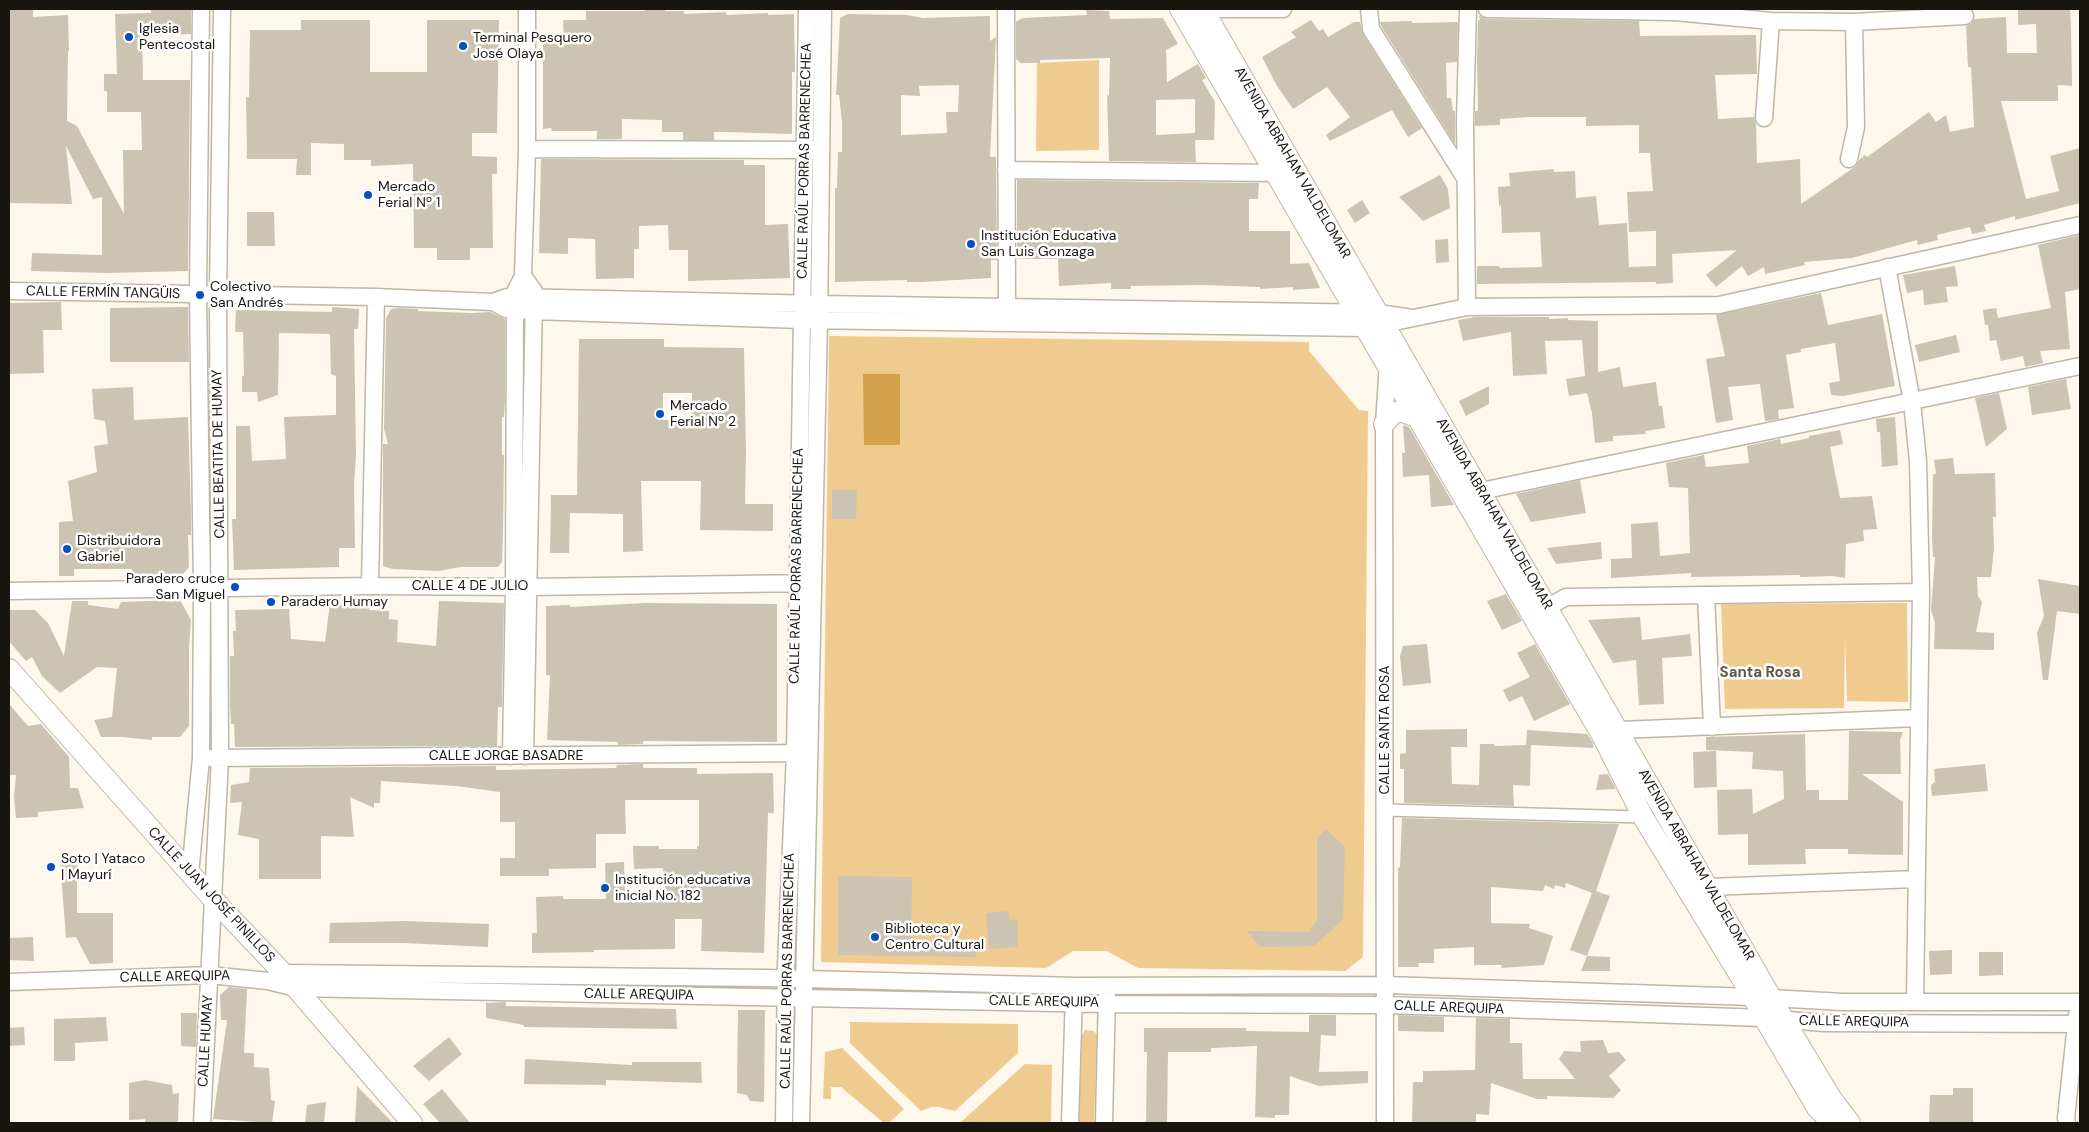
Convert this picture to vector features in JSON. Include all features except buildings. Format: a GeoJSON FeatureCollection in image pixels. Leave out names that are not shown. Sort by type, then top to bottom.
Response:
{"type":"FeatureCollection","features":[{"type":"Feature","properties":{"kind":"street","name":"CALLE BEATITA DE HUMAY"},"geometry":{"type":"LineString","coordinates":[[190,874],[202,758],[198,294],[202,9]]}},
{"type":"Feature","properties":{"kind":"street","name":"CALLE BEATITA DE HUMAY"},"geometry":{"type":"LineString","coordinates":[[212,898],[220,758],[221,588],[218,294],[222,9]]}},
{"type":"Feature","properties":{"kind":"street"},"geometry":{"type":"LineString","coordinates":[[522,587],[515,292],[523,276],[527,149],[527,9]]}},
{"type":"Feature","properties":{"kind":"street","name":"CALLE RAÚL PORRAS BARRENECHEA"},"geometry":{"type":"LineString","coordinates":[[784,1123],[794,997],[803,979],[804,583],[811,312],[812,150],[807,9]]}},
{"type":"Feature","properties":{"kind":"street","name":"CALLE RAÚL PORRAS BARRENECHEA"},"geometry":{"type":"LineString","coordinates":[[812,150],[823,9]]}},
{"type":"Feature","properties":{"kind":"street"},"geometry":{"type":"LineString","coordinates":[[1006,9],[1007,316]]}},
{"type":"Feature","properties":{"kind":"street","name":"AVENIDA ABRAHAM VALDELOMAR"},"geometry":{"type":"LineString","coordinates":[[1180,9],[1283,168],[1375,323],[1611,735],[1710,888],[1763,998],[1764,1018],[1818,1108],[1832,1123]]}},
{"type":"Feature","properties":{"kind":"street"},"geometry":{"type":"LineString","coordinates":[[1202,9],[1283,9]]}},
{"type":"Feature","properties":{"kind":"street","name":"AVENIDA ABRAHAM VALDELOMAR"},"geometry":{"type":"LineString","coordinates":[[1202,9],[1283,168]]}},
{"type":"Feature","properties":{"kind":"street"},"geometry":{"type":"LineString","coordinates":[[1369,9],[1371,29],[1465,178]]}},
{"type":"Feature","properties":{"kind":"street"},"geometry":{"type":"LineString","coordinates":[[1467,307],[1465,121],[1468,9]]}},
{"type":"Feature","properties":{"kind":"street"},"geometry":{"type":"LineString","coordinates":[[1487,9],[1675,12],[1770,21],[1854,22],[1965,16]]}},
{"type":"Feature","properties":{"kind":"street"},"geometry":{"type":"LineString","coordinates":[[1764,118],[1770,21]]}},
{"type":"Feature","properties":{"kind":"street"},"geometry":{"type":"LineString","coordinates":[[1849,159],[1856,127],[1854,22]]}},
{"type":"Feature","properties":{"kind":"street"},"geometry":{"type":"LineString","coordinates":[[527,149],[812,150]]}},
{"type":"Feature","properties":{"kind":"street"},"geometry":{"type":"LineString","coordinates":[[1006,170],[1283,168]]}},
{"type":"Feature","properties":{"kind":"street","name":"CALLE FERMÍN TANGÜIS"},"geometry":{"type":"LineString","coordinates":[[9,291],[376,297],[493,302],[507,297],[515,304],[1375,323],[1467,307],[1719,305],[2080,225]]}},
{"type":"Feature","properties":{"kind":"street"},"geometry":{"type":"LineString","coordinates":[[1887,267],[1912,402],[1918,461],[1921,592],[1915,1001]]}},
{"type":"Feature","properties":{"kind":"street"},"geometry":{"type":"LineString","coordinates":[[518,756],[522,587],[534,304],[534,291],[523,276]]}},
{"type":"Feature","properties":{"kind":"street"},"geometry":{"type":"LineString","coordinates":[[370,586],[376,297]]}},
{"type":"Feature","properties":{"kind":"street","name":"AVENIDA ABRAHAM VALDELOMAR"},"geometry":{"type":"LineString","coordinates":[[1375,323],[1388,369],[1418,418],[1473,495],[1548,607],[1611,735],[1643,817],[1763,998],[1784,1020],[1831,1098],[1850,1123]]}},
{"type":"Feature","properties":{"kind":"street"},"geometry":{"type":"LineString","coordinates":[[1473,495],[2080,366]]}},
{"type":"Feature","properties":{"kind":"street","name":"CALLE SANTA ROSA"},"geometry":{"type":"LineString","coordinates":[[1385,1123],[1384,424],[1388,369]]}},
{"type":"Feature","properties":{"kind":"street"},"geometry":{"type":"LineString","coordinates":[[1384,424],[1396,412],[1404,412],[1418,418]]}},
{"type":"Feature","properties":{"kind":"street","name":"CALLE 4 DE JULIO"},"geometry":{"type":"LineString","coordinates":[[9,591],[804,583]]}},
{"type":"Feature","properties":{"kind":"street"},"geometry":{"type":"LineString","coordinates":[[1548,607],[1566,597],[1921,592]]}},
{"type":"Feature","properties":{"kind":"street"},"geometry":{"type":"LineString","coordinates":[[1706,595],[1712,727]]}},
{"type":"Feature","properties":{"kind":"street","name":"CALLE JUAN JOSÉ PINILLOS"},"geometry":{"type":"LineString","coordinates":[[9,669],[190,874],[283,973],[412,1123]]}},
{"type":"Feature","properties":{"kind":"street"},"geometry":{"type":"LineString","coordinates":[[1611,735],[1712,727],[1919,718]]}},
{"type":"Feature","properties":{"kind":"street","name":"CALLE RAÚL PORRAS BARRENECHEA"},"geometry":{"type":"LineString","coordinates":[[800,1123],[794,997],[786,978],[803,753]]}},
{"type":"Feature","properties":{"kind":"street","name":"CALLE JORGE BASADRE"},"geometry":{"type":"LineString","coordinates":[[202,758],[803,753]]}},
{"type":"Feature","properties":{"kind":"street"},"geometry":{"type":"LineString","coordinates":[[1385,810],[1643,817]]}},
{"type":"Feature","properties":{"kind":"street"},"geometry":{"type":"LineString","coordinates":[[1710,888],[1916,879]]}},
{"type":"Feature","properties":{"kind":"street","name":"CALLE HUMAY"},"geometry":{"type":"LineString","coordinates":[[202,1123],[212,898]]}},
{"type":"Feature","properties":{"kind":"street","name":"CALLE AREQUIPA"},"geometry":{"type":"LineString","coordinates":[[283,973],[786,978],[1075,986],[1386,985],[1843,1002],[2080,999]]}},
{"type":"Feature","properties":{"kind":"street","name":"CALLE AREQUIPA"},"geometry":{"type":"LineString","coordinates":[[9,982],[210,975],[268,981],[296,988],[1106,1004],[1386,1006],[1764,1018],[1824,1023],[2078,1024]]}},
{"type":"Feature","properties":{"kind":"street"},"geometry":{"type":"LineString","coordinates":[[1070,1123],[1075,986]]}},
{"type":"Feature","properties":{"kind":"street"},"geometry":{"type":"LineString","coordinates":[[1104,1123],[1107,986]]}},
{"type":"Feature","properties":{"kind":"street"},"geometry":{"type":"LineString","coordinates":[[2068,1123],[2066,1118],[2080,999]]}},
{"type":"Feature","properties":{"kind":"shaded area"},"geometry":{"type":"Polygon","coordinates":[[[1099,60],[1099,150],[1036,151],[1037,63],[1099,60]]]}},
{"type":"Feature","properties":{"kind":"shaded area"},"geometry":{"type":"Polygon","coordinates":[[[829,336],[1309,342],[1309,351],[1359,410],[1368,411],[1363,957],[1345,971],[1138,968],[1107,951],[1073,951],[1046,968],[821,962],[829,336]]]}},
{"type":"Feature","properties":{"kind":"shaded area"},"geometry":{"type":"Polygon","coordinates":[[[863,374],[900,374],[900,445],[864,445],[863,374]]]}},
{"type":"Feature","properties":{"kind":"shaded area"},"geometry":{"type":"Polygon","coordinates":[[[1907,603],[1908,702],[1847,701],[1845,638],[1844,708],[1725,709],[1721,604],[1907,603]]]}},
{"type":"Feature","properties":{"kind":"shaded area"},"geometry":{"type":"Polygon","coordinates":[[[850,1022],[1018,1024],[1018,1053],[955,1111],[931,1107],[921,1111],[850,1043],[850,1022]]]}},
{"type":"Feature","properties":{"kind":"shaded area"},"geometry":{"type":"Polygon","coordinates":[[[1085,1030],[1094,1031],[1097,1035],[1094,1123],[1078,1123],[1082,1035],[1085,1030]]]}},
{"type":"Feature","properties":{"kind":"shaded area"},"geometry":{"type":"Polygon","coordinates":[[[842,1048],[904,1109],[889,1123],[884,1123],[841,1087],[831,1087],[831,1099],[823,1099],[825,1052],[842,1048]]]}},
{"type":"Feature","properties":{"kind":"shaded area"},"geometry":{"type":"Polygon","coordinates":[[[1025,1064],[1052,1065],[1051,1123],[962,1123],[962,1121],[1025,1064]]]}},
{"type":"Feature","properties":{"kind":"place","name":"Iglesia Pentecostal"},"geometry":{"type":"Point","coordinates":[129,37]}},
{"type":"Feature","properties":{"kind":"place","name":"Terminal Pesquero José Olaya"},"geometry":{"type":"Point","coordinates":[463,46]}},
{"type":"Feature","properties":{"kind":"place","name":"Mercado Ferial Nº 1"},"geometry":{"type":"Point","coordinates":[368,195]}},
{"type":"Feature","properties":{"kind":"place","name":"Institución Educativa San Luis Gonzaga"},"geometry":{"type":"Point","coordinates":[971,244]}},
{"type":"Feature","properties":{"kind":"place","name":"Colectivo San Andrés"},"geometry":{"type":"Point","coordinates":[200,295]}},
{"type":"Feature","properties":{"kind":"place","name":"Mercado Ferial Nº 2"},"geometry":{"type":"Point","coordinates":[660,414]}},
{"type":"Feature","properties":{"kind":"place","name":"Distribuidora Gabriel"},"geometry":{"type":"Point","coordinates":[67,549]}},
{"type":"Feature","properties":{"kind":"place","name":"Paradero cruce San Miguel"},"geometry":{"type":"Point","coordinates":[235,587]}},
{"type":"Feature","properties":{"kind":"place","name":"Paradero Humay"},"geometry":{"type":"Point","coordinates":[271,602]}},
{"type":"Feature","properties":{"kind":"place","name":"Soto | Yataco | Mayurí"},"geometry":{"type":"Point","coordinates":[51,867]}},
{"type":"Feature","properties":{"kind":"place","name":"Institución educativa inicial No. 182"},"geometry":{"type":"Point","coordinates":[605,888]}},
{"type":"Feature","properties":{"kind":"place","name":"Biblioteca y Centro Cultural"},"geometry":{"type":"Point","coordinates":[875,937]}},
{"type":"Feature","properties":{"kind":"district","name":"Santa Rosa"},"geometry":{"type":"Point","coordinates":[1760,673]}}]}
